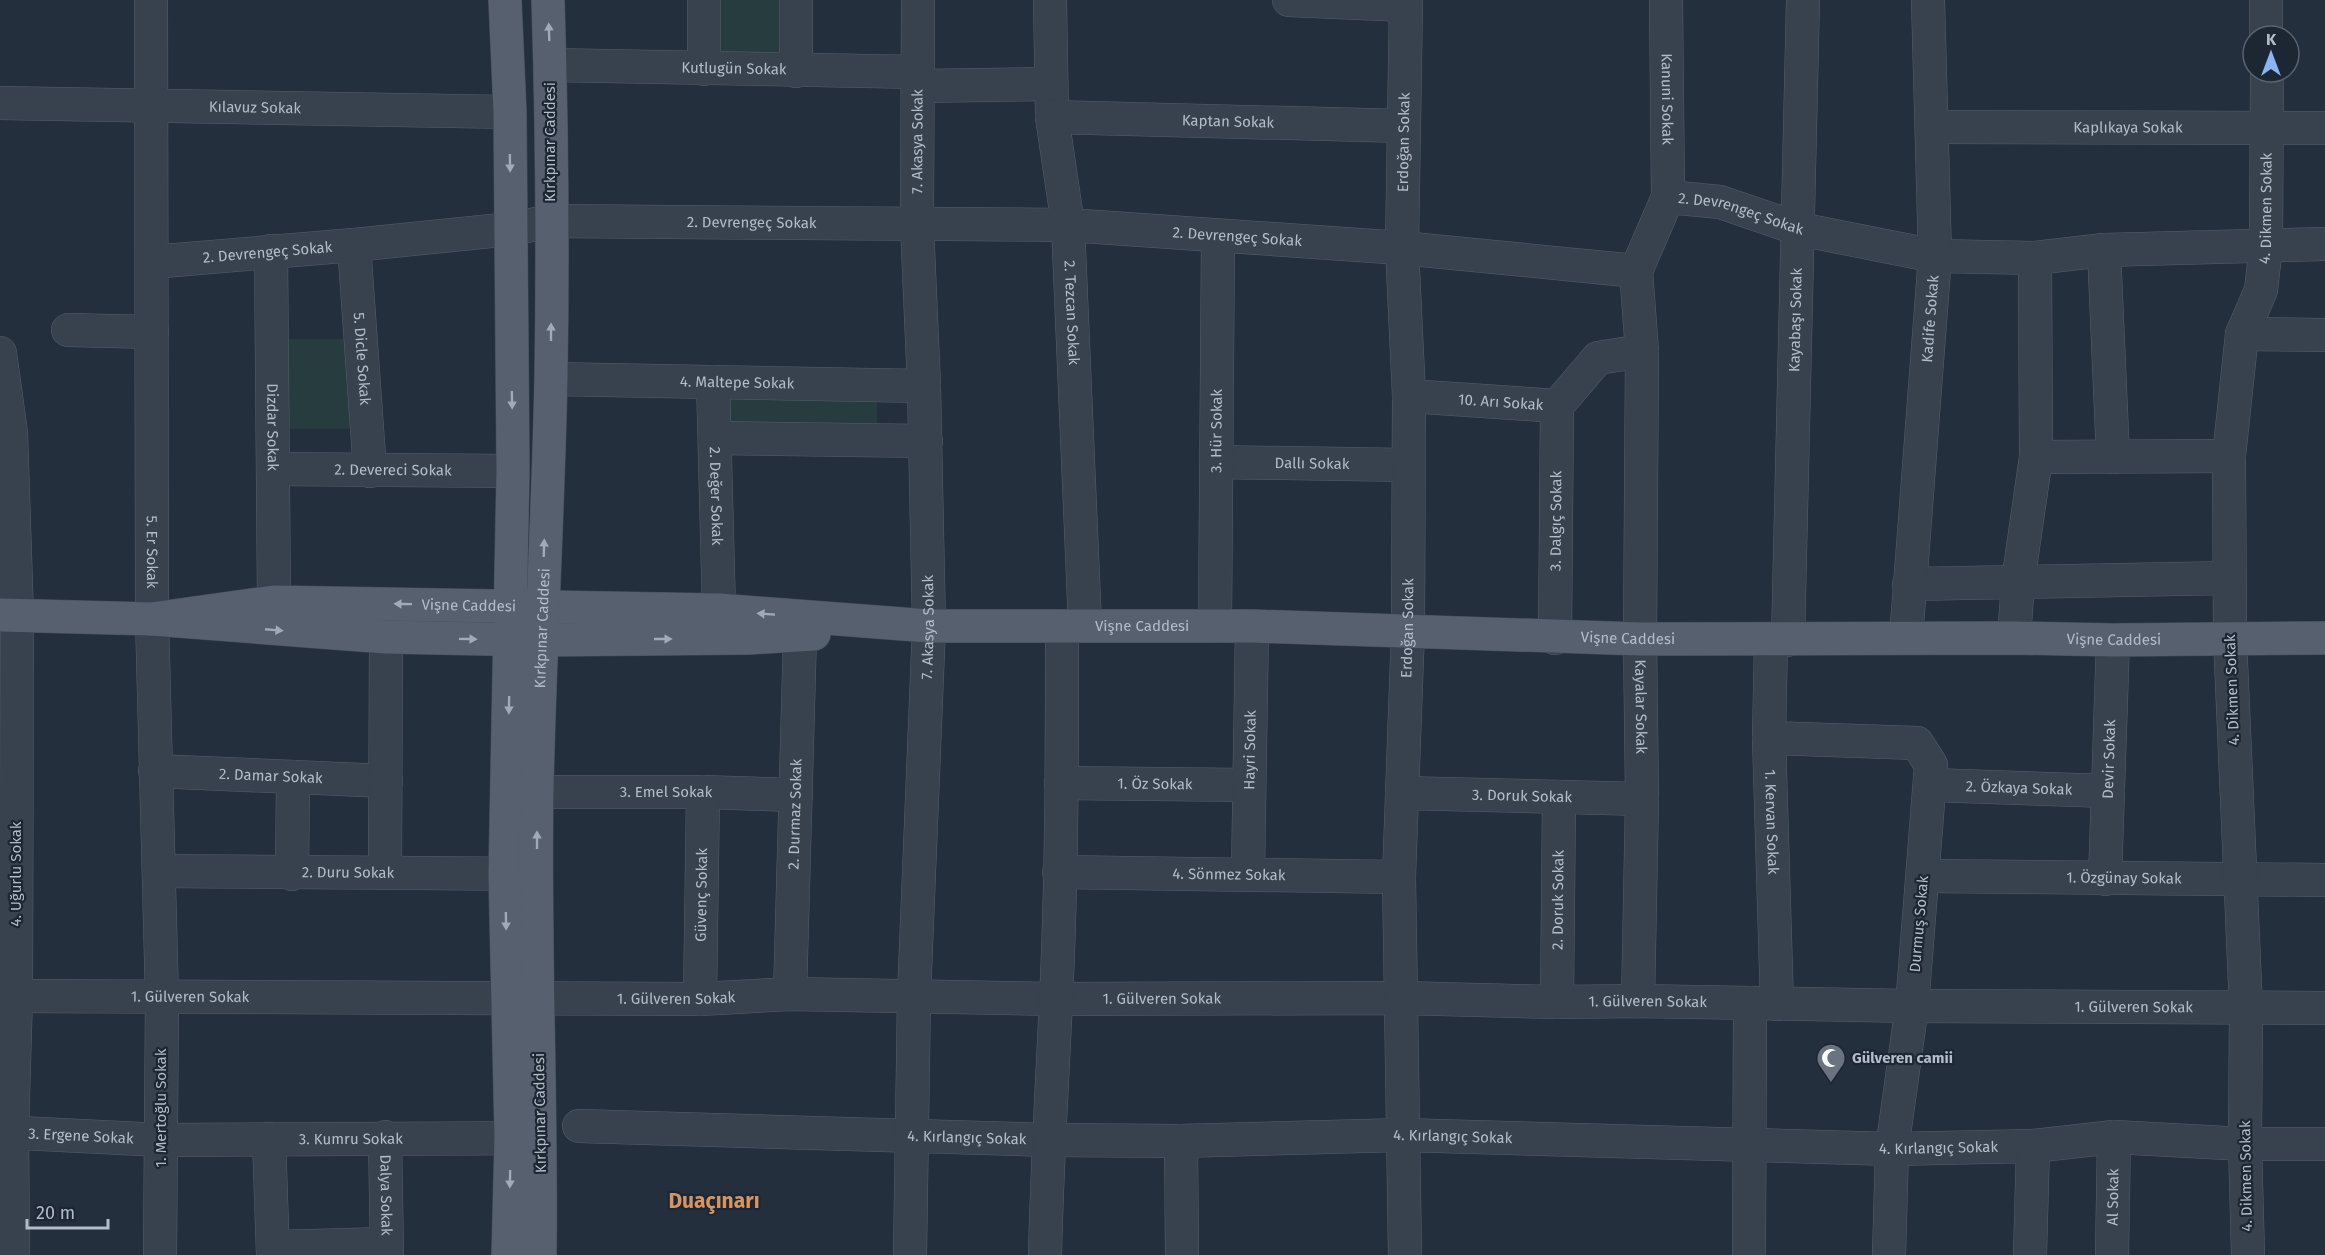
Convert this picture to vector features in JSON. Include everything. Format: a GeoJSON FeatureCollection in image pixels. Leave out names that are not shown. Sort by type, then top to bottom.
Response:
{"type":"FeatureCollection","features":[{"type":"Feature","properties":{"kind":"main road","name":"Kırkpınar Caddesi"},"geometry":{"type":"LineString","coordinates":[[506,0],[510,112],[513,471],[527,606]]}},
{"type":"Feature","properties":{"kind":"main road","name":"Kırkpınar Caddesi"},"geometry":{"type":"LineString","coordinates":[[540,1255],[526,1137],[522,998],[505,874],[527,606],[551,379],[548,0]]}},
{"type":"Feature","properties":{"kind":"main road","name":"Vişne Caddesi"},"geometry":{"type":"LineString","coordinates":[[153,619],[274,602],[719,610],[929,626]]}},
{"type":"Feature","properties":{"kind":"main road","name":"Vişne Caddesi"},"geometry":{"type":"LineString","coordinates":[[8,615],[153,619],[386,637],[526,640],[749,638],[929,626],[1073,625],[1252,626],[1408,630],[1555,638],[1640,639],[2325,638]]}},
{"type":"Feature","properties":{"kind":"main road","name":"Kırkpınar Caddesi"},"geometry":{"type":"LineString","coordinates":[[522,998],[537,874],[537,792],[526,640]]}},
{"type":"Feature","properties":{"kind":"main road","name":"Kırkpınar Caddesi"},"geometry":{"type":"LineString","coordinates":[[508,1255],[526,1137]]}},
{"type":"Feature","properties":{"kind":"street","name":"5. Er Sokak"},"geometry":{"type":"LineString","coordinates":[[151,0],[153,619],[162,998]]}},
{"type":"Feature","properties":{"kind":"street"},"geometry":{"type":"LineString","coordinates":[[704,0],[704,69]]}},
{"type":"Feature","properties":{"kind":"street"},"geometry":{"type":"LineString","coordinates":[[796,0],[796,71]]}},
{"type":"Feature","properties":{"kind":"street","name":"7. Akasya Sokak"},"geometry":{"type":"LineString","coordinates":[[910,1255],[914,996],[929,626],[926,441],[917,225],[918,0]]}},
{"type":"Feature","properties":{"kind":"street","name":"2. Tezcan Sokak"},"geometry":{"type":"LineString","coordinates":[[1045,1255],[1048,1140],[1056,999],[1061,783],[1073,625],[1068,225],[1050,84],[1050,0]]}},
{"type":"Feature","properties":{"kind":"street"},"geometry":{"type":"LineString","coordinates":[[1289,0],[1406,3]]}},
{"type":"Feature","properties":{"kind":"street","name":"Kanuni Sokak"},"geometry":{"type":"LineString","coordinates":[[1666,0],[1668,197]]}},
{"type":"Feature","properties":{"kind":"street","name":"Kayabaşı Sokak"},"geometry":{"type":"LineString","coordinates":[[1779,640],[1798,229],[1803,0]]}},
{"type":"Feature","properties":{"kind":"street","name":"Kadife Sokak"},"geometry":{"type":"LineString","coordinates":[[1906,638],[1935,256],[1928,0]]}},
{"type":"Feature","properties":{"kind":"street"},"geometry":{"type":"LineString","coordinates":[[2266,0],[2266,24]]}},
{"type":"Feature","properties":{"kind":"street","name":"Erdoğan Sokak"},"geometry":{"type":"LineString","coordinates":[[1405,1255],[1399,877],[1408,630],[1409,396],[1402,248],[1406,3]]}},
{"type":"Feature","properties":{"kind":"street","name":"Kutlugün Sokak"},"geometry":{"type":"LineString","coordinates":[[550,65],[796,71],[1050,84]]}},
{"type":"Feature","properties":{"kind":"street","name":"4. Dikmen Sokak"},"geometry":{"type":"LineString","coordinates":[[2248,1255],[2245,1144],[2246,1008],[2230,638],[2229,456],[2242,334],[2261,290],[2265,246],[2266,84]]}},
{"type":"Feature","properties":{"kind":"street","name":"Kılavuz Sokak"},"geometry":{"type":"LineString","coordinates":[[0,103],[510,112]]}},
{"type":"Feature","properties":{"kind":"street","name":"Kaptan Sokak"},"geometry":{"type":"LineString","coordinates":[[1053,117],[1403,126]]}},
{"type":"Feature","properties":{"kind":"street","name":"Kaplıkaya Sokak"},"geometry":{"type":"LineString","coordinates":[[1932,127],[2325,128]]}},
{"type":"Feature","properties":{"kind":"street","name":"2. Devrengeç Sokak"},"geometry":{"type":"LineString","coordinates":[[152,262],[511,229],[551,221],[1068,225],[1402,248],[1636,271],[1668,197],[1720,202],[1798,229],[1935,256],[2035,258],[2104,250],[2325,244]]}},
{"type":"Feature","properties":{"kind":"street","name":"3. Hür Sokak"},"geometry":{"type":"LineString","coordinates":[[1215,626],[1218,237]]}},
{"type":"Feature","properties":{"kind":"street","name":"5. Dicle Sokak"},"geometry":{"type":"LineString","coordinates":[[354,245],[370,471]]}},
{"type":"Feature","properties":{"kind":"street"},"geometry":{"type":"LineString","coordinates":[[2104,250],[2113,457]]}},
{"type":"Feature","properties":{"kind":"street","name":"Dizdar Sokak"},"geometry":{"type":"LineString","coordinates":[[270,251],[274,602]]}},
{"type":"Feature","properties":{"kind":"street"},"geometry":{"type":"LineString","coordinates":[[2014,638],[2018,582],[2036,457],[2035,258]]}},
{"type":"Feature","properties":{"kind":"street","name":"Kayalar Sokak"},"geometry":{"type":"LineString","coordinates":[[1636,271],[1642,351],[1640,639],[1642,799],[1638,1001]]}},
{"type":"Feature","properties":{"kind":"street"},"geometry":{"type":"LineString","coordinates":[[68,330],[152,332]]}},
{"type":"Feature","properties":{"kind":"street"},"geometry":{"type":"LineString","coordinates":[[2242,334],[2325,335]]}},
{"type":"Feature","properties":{"kind":"street","name":"10. Arı Sokak"},"geometry":{"type":"LineString","coordinates":[[1409,396],[1557,406],[1598,358],[1642,351]]}},
{"type":"Feature","properties":{"kind":"street","name":"4. Uğurlu Sokak"},"geometry":{"type":"LineString","coordinates":[[0,353],[5,433],[8,615],[6,1132],[13,1255]]}},
{"type":"Feature","properties":{"kind":"street","name":"4. Maltepe Sokak"},"geometry":{"type":"LineString","coordinates":[[551,379],[924,386]]}},
{"type":"Feature","properties":{"kind":"street","name":"2. Değer Sokak"},"geometry":{"type":"LineString","coordinates":[[713,381],[719,610]]}},
{"type":"Feature","properties":{"kind":"street","name":"3. Dalgıç Sokak"},"geometry":{"type":"LineString","coordinates":[[1555,638],[1557,406]]}},
{"type":"Feature","properties":{"kind":"street"},"geometry":{"type":"LineString","coordinates":[[715,438],[926,441]]}},
{"type":"Feature","properties":{"kind":"street"},"geometry":{"type":"LineString","coordinates":[[2036,457],[2229,456]]}},
{"type":"Feature","properties":{"kind":"street","name":"Dallı Sokak"},"geometry":{"type":"LineString","coordinates":[[1216,462],[1407,465]]}},
{"type":"Feature","properties":{"kind":"street","name":"2. Devereci Sokak"},"geometry":{"type":"LineString","coordinates":[[273,469],[513,471]]}},
{"type":"Feature","properties":{"kind":"street"},"geometry":{"type":"LineString","coordinates":[[1909,584],[2229,578]]}},
{"type":"Feature","properties":{"kind":"street","name":"Hayri Sokak"},"geometry":{"type":"LineString","coordinates":[[1248,874],[1252,626]]}},
{"type":"Feature","properties":{"kind":"street","name":"2. Durmaz Sokak"},"geometry":{"type":"LineString","coordinates":[[790,994],[800,635]]}},
{"type":"Feature","properties":{"kind":"street"},"geometry":{"type":"LineString","coordinates":[[385,873],[386,637]]}},
{"type":"Feature","properties":{"kind":"street","name":"1. Kervan Sokak"},"geometry":{"type":"LineString","coordinates":[[1749,1255],[1750,1144],[1764,1003],[1770,738],[1779,640]]}},
{"type":"Feature","properties":{"kind":"street","name":"Devir Sokak"},"geometry":{"type":"LineString","coordinates":[[2105,879],[2113,640]]}},
{"type":"Feature","properties":{"kind":"street","name":"Durmuş Sokak"},"geometry":{"type":"LineString","coordinates":[[1770,738],[1917,743],[1931,765],[1912,1006],[1892,1149],[1889,1255]]}},
{"type":"Feature","properties":{"kind":"street","name":"2. Damar Sokak"},"geometry":{"type":"LineString","coordinates":[[155,771],[386,781]]}},
{"type":"Feature","properties":{"kind":"street"},"geometry":{"type":"LineString","coordinates":[[292,874],[293,777]]}},
{"type":"Feature","properties":{"kind":"street","name":"1. Öz Sokak"},"geometry":{"type":"LineString","coordinates":[[1061,783],[1249,785]]}},
{"type":"Feature","properties":{"kind":"street","name":"2. Özkaya Sokak"},"geometry":{"type":"LineString","coordinates":[[1931,785],[2108,792]]}},
{"type":"Feature","properties":{"kind":"street","name":"3. Emel Sokak"},"geometry":{"type":"LineString","coordinates":[[537,792],[703,792],[796,795]]}},
{"type":"Feature","properties":{"kind":"street","name":"Güvenç Sokak"},"geometry":{"type":"LineString","coordinates":[[700,999],[703,792]]}},
{"type":"Feature","properties":{"kind":"street","name":"3. Doruk Sokak"},"geometry":{"type":"LineString","coordinates":[[1402,793],[1642,799]]}},
{"type":"Feature","properties":{"kind":"street","name":"2. Doruk Sokak"},"geometry":{"type":"LineString","coordinates":[[1557,1002],[1559,797]]}},
{"type":"Feature","properties":{"kind":"street","name":"2. Duru Sokak"},"geometry":{"type":"LineString","coordinates":[[159,871],[292,874],[537,874]]}},
{"type":"Feature","properties":{"kind":"street","name":"4. Sönmez Sokak"},"geometry":{"type":"LineString","coordinates":[[1059,872],[1399,877]]}},
{"type":"Feature","properties":{"kind":"street","name":"1. Özgünay Sokak"},"geometry":{"type":"LineString","coordinates":[[1923,876],[2325,880]]}},
{"type":"Feature","properties":{"kind":"street","name":"1. Gülveren Sokak"},"geometry":{"type":"LineString","coordinates":[[8,996],[700,999],[790,994],[1056,999],[1400,998],[1912,1006],[2325,1008]]}},
{"type":"Feature","properties":{"kind":"street","name":"1. Mertoğlu Sokak"},"geometry":{"type":"LineString","coordinates":[[160,1255],[162,998]]}},
{"type":"Feature","properties":{"kind":"street","name":"4. Kırlangıç Sokak"},"geometry":{"type":"LineString","coordinates":[[579,1126],[1048,1140],[1181,1141],[1402,1135],[1892,1149],[2032,1146],[2114,1137],[2245,1144],[2325,1144]]}},
{"type":"Feature","properties":{"kind":"street","name":"3. Ergene Sokak"},"geometry":{"type":"LineString","coordinates":[[6,1132],[161,1140]]}},
{"type":"Feature","properties":{"kind":"street","name":"Dalya Sokak"},"geometry":{"type":"LineString","coordinates":[[386,1137],[386,1249]]}},
{"type":"Feature","properties":{"kind":"street","name":"3. Kumru Sokak"},"geometry":{"type":"LineString","coordinates":[[161,1140],[526,1137]]}},
{"type":"Feature","properties":{"kind":"street","name":"Al Sokak"},"geometry":{"type":"LineString","coordinates":[[2112,1255],[2114,1137]]}},
{"type":"Feature","properties":{"kind":"street"},"geometry":{"type":"LineString","coordinates":[[269,1139],[273,1251],[386,1249]]}},
{"type":"Feature","properties":{"kind":"street"},"geometry":{"type":"LineString","coordinates":[[1181,1141],[1182,1255]]}},
{"type":"Feature","properties":{"kind":"street"},"geometry":{"type":"LineString","coordinates":[[2030,1255],[2032,1146]]}},
{"type":"Feature","properties":{"kind":"street"},"geometry":{"type":"LineString","coordinates":[[540,1255],[560,1255]]}},
{"type":"Feature","properties":{"kind":"green space"},"geometry":{"type":"Polygon","coordinates":[[[716,0],[780,0],[780,55],[717,55],[716,0]]]}},
{"type":"Feature","properties":{"kind":"green space"},"geometry":{"type":"Polygon","coordinates":[[[288,339],[351,339],[351,429],[288,429],[288,339]]]}},
{"type":"Feature","properties":{"kind":"green space"},"geometry":{"type":"Polygon","coordinates":[[[722,390],[877,391],[877,430],[722,428],[722,390]]]}},
{"type":"Feature","properties":{"kind":"place","name":"Gülveren camii"},"geometry":{"type":"Point","coordinates":[1831,1084]}},
{"type":"Feature","properties":{"kind":"district","name":"Duaçınarı"},"geometry":{"type":"Point","coordinates":[714,1201]}}]}
